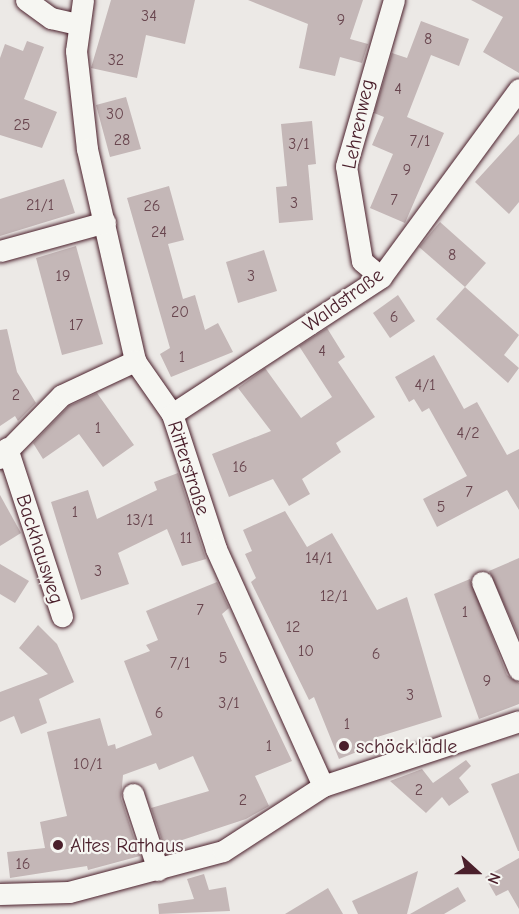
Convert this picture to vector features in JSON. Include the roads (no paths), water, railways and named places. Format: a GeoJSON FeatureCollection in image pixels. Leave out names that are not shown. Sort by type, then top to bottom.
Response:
{"type":"FeatureCollection","features":[{"type":"Feature","properties":{"kind":"street"},"geometry":{"type":"LineString","coordinates":[[26,0],[51,18],[77,24]]}},
{"type":"Feature","properties":{"kind":"street","name":"Ritterstraße"},"geometry":{"type":"LineString","coordinates":[[83,0],[77,24],[87,149],[135,361],[172,414],[216,549],[323,786]]}},
{"type":"Feature","properties":{"kind":"street","name":"Lehrenweg"},"geometry":{"type":"LineString","coordinates":[[381,277],[362,261],[346,166],[394,0]]}},
{"type":"Feature","properties":{"kind":"street","name":"Waldstraße"},"geometry":{"type":"LineString","coordinates":[[172,414],[381,277],[519,89]]}},
{"type":"Feature","properties":{"kind":"street"},"geometry":{"type":"LineString","coordinates":[[0,251],[105,222]]}},
{"type":"Feature","properties":{"kind":"street"},"geometry":{"type":"LineString","coordinates":[[3,453],[62,395],[135,361]]}},
{"type":"Feature","properties":{"kind":"street","name":"Backhausweg"},"geometry":{"type":"LineString","coordinates":[[3,453],[62,616]]}},
{"type":"Feature","properties":{"kind":"street"},"geometry":{"type":"LineString","coordinates":[[482,582],[519,670]]}},
{"type":"Feature","properties":{"kind":"street"},"geometry":{"type":"LineString","coordinates":[[0,893],[28,904],[224,851],[323,786],[519,721]]}},
{"type":"Feature","properties":{"kind":"street"},"geometry":{"type":"LineString","coordinates":[[133,794],[158,870]]}},
{"type":"Feature","properties":{"kind":"place","name":"schöck.lädle"},"geometry":{"type":"Point","coordinates":[344,746]}},
{"type":"Feature","properties":{"kind":"place","name":"Altes Rathaus"},"geometry":{"type":"Point","coordinates":[58,845]}}]}
